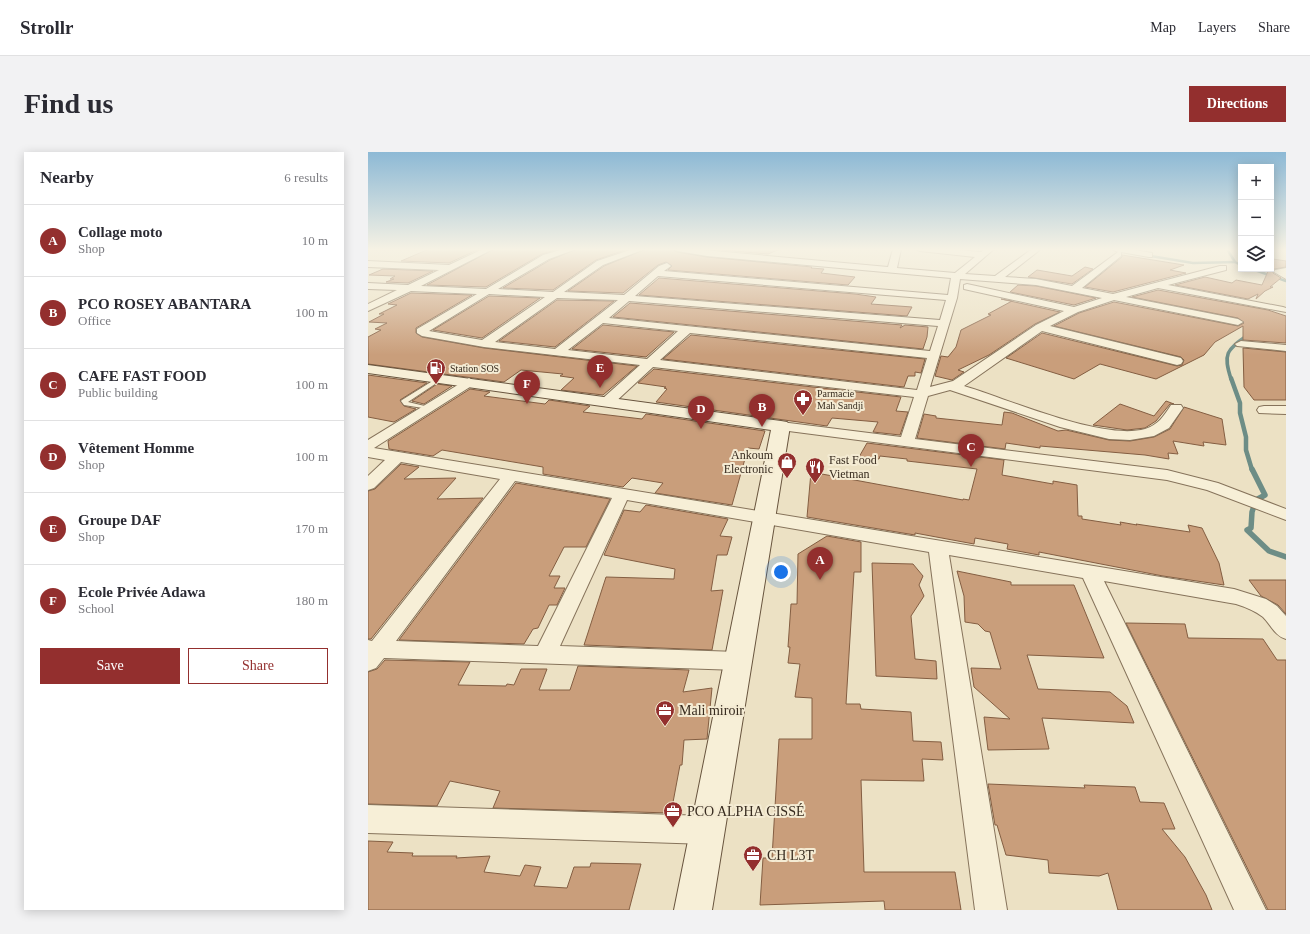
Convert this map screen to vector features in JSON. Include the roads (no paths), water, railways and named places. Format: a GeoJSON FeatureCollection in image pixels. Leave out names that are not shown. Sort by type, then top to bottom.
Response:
{"type":"FeatureCollection","features":[{"type":"Feature","properties":{"kind":"main road"},"geometry":{"type":"LineString","coordinates":[[368,369],[781,426],[693,910]]}},
{"type":"Feature","properties":{"kind":"street"},"geometry":{"type":"LineString","coordinates":[[368,308],[416,284]]}},
{"type":"Feature","properties":{"kind":"street"},"geometry":{"type":"LineString","coordinates":[[500,284],[421,331],[422,333],[484,344],[921,394],[958,384],[1040,327],[1074,310],[1111,298],[1163,284]]}},
{"type":"Feature","properties":{"kind":"street"},"geometry":{"type":"LineString","coordinates":[[484,344],[568,284]]}},
{"type":"Feature","properties":{"kind":"street"},"geometry":{"type":"LineString","coordinates":[[558,353],[644,284]]}},
{"type":"Feature","properties":{"kind":"street"},"geometry":{"type":"LineString","coordinates":[[756,307],[778,284]]}},
{"type":"Feature","properties":{"kind":"street"},"geometry":{"type":"LineString","coordinates":[[795,284],[952,298]]}},
{"type":"Feature","properties":{"kind":"street"},"geometry":{"type":"LineString","coordinates":[[907,442],[952,298],[954,284]]}},
{"type":"Feature","properties":{"kind":"street"},"geometry":{"type":"LineString","coordinates":[[972,284],[1074,310]]}},
{"type":"Feature","properties":{"kind":"street"},"geometry":{"type":"LineString","coordinates":[[1052,284],[1076,288],[1111,298],[1238,322]]}},
{"type":"Feature","properties":{"kind":"street"},"geometry":{"type":"LineString","coordinates":[[1076,288],[1082,284]]}},
{"type":"Feature","properties":{"kind":"street"},"geometry":{"type":"LineString","coordinates":[[1157,286],[1283,310]]}},
{"type":"Feature","properties":{"kind":"street"},"geometry":{"type":"LineString","coordinates":[[370,288],[408,288],[627,298],[756,307],[943,323]]}},
{"type":"Feature","properties":{"kind":"street"},"geometry":{"type":"LineString","coordinates":[[601,320],[934,356]]}},
{"type":"Feature","properties":{"kind":"street"},"geometry":{"type":"LineString","coordinates":[[1040,327],[1177,361]]}},
{"type":"Feature","properties":{"kind":"street"},"geometry":{"type":"LineString","coordinates":[[607,402],[686,330]]}},
{"type":"Feature","properties":{"kind":"street"},"geometry":{"type":"LineString","coordinates":[[1241,344],[1286,348]]}},
{"type":"Feature","properties":{"kind":"street"},"geometry":{"type":"LineString","coordinates":[[368,446],[470,382]]}},
{"type":"Feature","properties":{"kind":"street"},"geometry":{"type":"LineString","coordinates":[[951,386],[1072,427],[1098,433],[1125,435],[1145,433],[1166,425],[1176,408]]}},
{"type":"Feature","properties":{"kind":"street"},"geometry":{"type":"LineString","coordinates":[[1264,410],[1286,410]]}},
{"type":"Feature","properties":{"kind":"street"},"geometry":{"type":"LineString","coordinates":[[781,426],[1167,475],[1195,480],[1222,488],[1286,515]]}},
{"type":"Feature","properties":{"kind":"street"},"geometry":{"type":"LineString","coordinates":[[368,452],[1234,596],[1259,603],[1275,616],[1286,631]]}},
{"type":"Feature","properties":{"kind":"street"},"geometry":{"type":"LineString","coordinates":[[368,485],[397,457]]}},
{"type":"Feature","properties":{"kind":"street"},"geometry":{"type":"LineString","coordinates":[[371,654],[511,476]]}},
{"type":"Feature","properties":{"kind":"street"},"geometry":{"type":"LineString","coordinates":[[545,655],[622,494]]}},
{"type":"Feature","properties":{"kind":"street"},"geometry":{"type":"LineString","coordinates":[[938,546],[991,910]]}},
{"type":"Feature","properties":{"kind":"street"},"geometry":{"type":"LineString","coordinates":[[1090,572],[1250,910]]}},
{"type":"Feature","properties":{"kind":"street"},"geometry":{"type":"LineString","coordinates":[[371,654],[545,655],[738,661]]}},
{"type":"Feature","properties":{"kind":"street"},"geometry":{"type":"LineString","coordinates":[[368,819],[707,830]]}},
{"type":"Feature","properties":{"kind":"lane"},"geometry":{"type":"LineString","coordinates":[[428,408],[406,404],[404,400],[441,378]]}},
{"type":"Feature","properties":{"kind":"waterway"},"geometry":{"type":"LineString","coordinates":[[1231,379],[1227,364],[1228,353],[1235,345],[1248,335]]}},
{"type":"Feature","properties":{"kind":"waterway"},"geometry":{"type":"LineString","coordinates":[[1231,378],[1240,403],[1240,413],[1246,437],[1246,450],[1252,470]]}},
{"type":"Feature","properties":{"kind":"waterway"},"geometry":{"type":"LineString","coordinates":[[1252,469],[1265,495],[1256,500],[1252,512],[1251,528],[1247,530],[1269,551],[1286,557]]}},
{"type":"Feature","properties":{"kind":"place","name":"Station SOS"},"geometry":{"type":"Point","coordinates":[436,385]}},
{"type":"Feature","properties":{"kind":"place","name":"Groupe DAF"},"geometry":{"type":"Point","coordinates":[600,388]}},
{"type":"Feature","properties":{"kind":"place","name":"Ecole Privée Adawa"},"geometry":{"type":"Point","coordinates":[527,404]}},
{"type":"Feature","properties":{"kind":"place","name":"Parmacie Mah Sandji"},"geometry":{"type":"Point","coordinates":[803,416]}},
{"type":"Feature","properties":{"kind":"place","name":"PCO ROSEY ABANTARA"},"geometry":{"type":"Point","coordinates":[762,427]}},
{"type":"Feature","properties":{"kind":"place","name":"Vêtement Homme"},"geometry":{"type":"Point","coordinates":[701,429]}},
{"type":"Feature","properties":{"kind":"place","name":"CAFE FAST FOOD"},"geometry":{"type":"Point","coordinates":[971,467]}},
{"type":"Feature","properties":{"kind":"place","name":"Ankoum Electronic"},"geometry":{"type":"Point","coordinates":[787,479]}},
{"type":"Feature","properties":{"kind":"place","name":"Fast Food Vietman"},"geometry":{"type":"Point","coordinates":[815,484]}},
{"type":"Feature","properties":{"kind":"place","name":"Collage moto"},"geometry":{"type":"Point","coordinates":[820,580]}},
{"type":"Feature","properties":{"kind":"place","name":"Mali miroir"},"geometry":{"type":"Point","coordinates":[665,727]}},
{"type":"Feature","properties":{"kind":"place","name":"PCO ALPHA CISSÉ"},"geometry":{"type":"Point","coordinates":[673,828]}},
{"type":"Feature","properties":{"kind":"place","name":"CH L3T"},"geometry":{"type":"Point","coordinates":[753,872]}}]}
